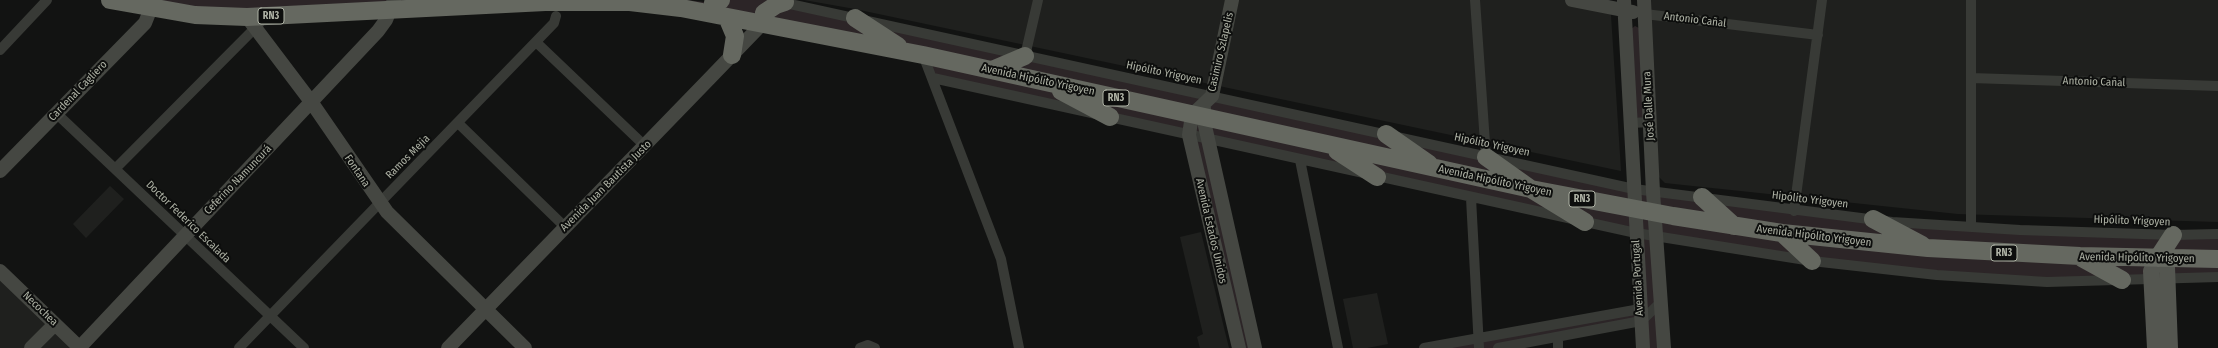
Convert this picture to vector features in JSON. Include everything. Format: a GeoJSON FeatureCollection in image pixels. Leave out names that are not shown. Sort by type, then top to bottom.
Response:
{"type":"FeatureCollection","features":[{"type":"Feature","properties":{"kind":"highway","name":"Avenida Hipólito Yrigoyen"},"geometry":{"type":"LineString","coordinates":[[110,0],[155,4],[195,15],[256,20],[392,4],[550,9],[630,2],[681,8],[728,17],[769,11],[923,55],[1041,80],[1203,107],[1326,144],[1531,189],[1655,213],[1782,233],[1928,248],[2080,256],[2218,259]]}},
{"type":"Feature","properties":{"kind":"highway","name":"Avenida Hipólito Yrigoyen"},"geometry":{"type":"LineString","coordinates":[[686,0],[717,2],[769,11],[898,46],[923,55]]}},
{"type":"Feature","properties":{"kind":"highway"},"geometry":{"type":"LineString","coordinates":[[728,17],[735,36],[732,55]]}},
{"type":"Feature","properties":{"kind":"highway"},"geometry":{"type":"LineString","coordinates":[[855,18],[898,46]]}},
{"type":"Feature","properties":{"kind":"highway"},"geometry":{"type":"LineString","coordinates":[[992,70],[1025,56]]}},
{"type":"Feature","properties":{"kind":"highway"},"geometry":{"type":"LineString","coordinates":[[1041,80],[1110,117]]}},
{"type":"Feature","properties":{"kind":"highway"},"geometry":{"type":"LineString","coordinates":[[1386,134],[1435,168]]}},
{"type":"Feature","properties":{"kind":"highway"},"geometry":{"type":"LineString","coordinates":[[1326,144],[1377,177]]}},
{"type":"Feature","properties":{"kind":"highway"},"geometry":{"type":"LineString","coordinates":[[1486,157],[1531,189],[1585,222]]}},
{"type":"Feature","properties":{"kind":"highway"},"geometry":{"type":"LineString","coordinates":[[1702,197],[1734,226]]}},
{"type":"Feature","properties":{"kind":"highway"},"geometry":{"type":"LineString","coordinates":[[1873,219],[1928,248]]}},
{"type":"Feature","properties":{"kind":"highway"},"geometry":{"type":"LineString","coordinates":[[1782,233],[1812,261]]}},
{"type":"Feature","properties":{"kind":"highway"},"geometry":{"type":"LineString","coordinates":[[2158,258],[2173,235]]}},
{"type":"Feature","properties":{"kind":"highway"},"geometry":{"type":"LineString","coordinates":[[2080,256],[2122,280]]}},
{"type":"Feature","properties":{"kind":"highway"},"geometry":{"type":"LineString","coordinates":[[2199,259],[2218,269]]}},
{"type":"Feature","properties":{"kind":"main road","name":"Casimiro Szlapelis"},"geometry":{"type":"LineString","coordinates":[[1203,107],[1232,0]]}},
{"type":"Feature","properties":{"kind":"main road","name":"Antonio Cañal"},"geometry":{"type":"LineString","coordinates":[[1572,0],[1644,7]]}},
{"type":"Feature","properties":{"kind":"main road","name":"Cardenal Cagliero"},"geometry":{"type":"LineString","coordinates":[[2,166],[57,114],[145,23],[155,4]]}},
{"type":"Feature","properties":{"kind":"main road","name":"Ceferino Namuncurá"},"geometry":{"type":"LineString","coordinates":[[80,348],[383,26],[392,4]]}},
{"type":"Feature","properties":{"kind":"main road","name":"José Dalle Mura"},"geometry":{"type":"LineString","coordinates":[[1624,6],[1631,122],[1634,208]]}},
{"type":"Feature","properties":{"kind":"main road","name":"José Dalle Mura"},"geometry":{"type":"LineString","coordinates":[[1644,7],[1655,213]]}},
{"type":"Feature","properties":{"kind":"main road","name":"Avenida Juan Bautista Justo"},"geometry":{"type":"LineString","coordinates":[[448,348],[732,55],[769,11]]}},
{"type":"Feature","properties":{"kind":"main road","name":"Fontana"},"geometry":{"type":"LineString","coordinates":[[256,20],[379,203],[525,348]]}},
{"type":"Feature","properties":{"kind":"main road","name":"Avenida Estados Unidos"},"geometry":{"type":"LineString","coordinates":[[1203,107],[1189,135],[1239,348]]}},
{"type":"Feature","properties":{"kind":"main road","name":"Avenida Estados Unidos"},"geometry":{"type":"LineString","coordinates":[[1203,107],[1208,139],[1255,348]]}},
{"type":"Feature","properties":{"kind":"main road","name":"Avenida Portugal"},"geometry":{"type":"LineString","coordinates":[[1634,208],[1643,348]]}},
{"type":"Feature","properties":{"kind":"main road","name":"Avenida Portugal"},"geometry":{"type":"LineString","coordinates":[[1655,213],[1664,348]]}},
{"type":"Feature","properties":{"kind":"main road"},"geometry":{"type":"LineString","coordinates":[[2155,348],[2151,267],[2158,258],[2167,267],[2170,348]]}},
{"type":"Feature","properties":{"kind":"main road","name":"Necochea"},"geometry":{"type":"LineString","coordinates":[[0,271],[80,348]]}},
{"type":"Feature","properties":{"kind":"main road"},"geometry":{"type":"LineString","coordinates":[[31,348],[55,324]]}},
{"type":"Feature","properties":{"kind":"street"},"geometry":{"type":"LineString","coordinates":[[0,50],[47,0]]}},
{"type":"Feature","properties":{"kind":"street"},"geometry":{"type":"LineString","coordinates":[[1025,56],[1038,0]]}},
{"type":"Feature","properties":{"kind":"street"},"geometry":{"type":"LineString","coordinates":[[1475,0],[1486,157]]}},
{"type":"Feature","properties":{"kind":"street"},"geometry":{"type":"LineString","coordinates":[[1794,211],[1822,0]]}},
{"type":"Feature","properties":{"kind":"street"},"geometry":{"type":"LineString","coordinates":[[1971,0],[1971,226]]}},
{"type":"Feature","properties":{"kind":"street","name":"Antonio Cañal"},"geometry":{"type":"LineString","coordinates":[[1644,7],[1818,35]]}},
{"type":"Feature","properties":{"kind":"street","name":"Ramos Mejia"},"geometry":{"type":"LineString","coordinates":[[239,348],[554,23],[550,9]]}},
{"type":"Feature","properties":{"kind":"street","name":"Hipólito Yrigoyen"},"geometry":{"type":"LineString","coordinates":[[769,11],[855,18],[1025,56],[1203,107],[1386,134],[1486,157],[1653,192],[1702,197],[1794,211],[1873,219],[1971,226],[2173,235],[2218,234]]}},
{"type":"Feature","properties":{"kind":"street"},"geometry":{"type":"LineString","coordinates":[[115,169],[256,20]]}},
{"type":"Feature","properties":{"kind":"street"},"geometry":{"type":"LineString","coordinates":[[536,42],[644,146]]}},
{"type":"Feature","properties":{"kind":"street"},"geometry":{"type":"LineString","coordinates":[[923,55],[1001,259],[1019,348]]}},
{"type":"Feature","properties":{"kind":"street"},"geometry":{"type":"LineString","coordinates":[[933,78],[1636,234],[1812,261],[1937,275],[2047,282],[2218,277]]}},
{"type":"Feature","properties":{"kind":"street","name":"Antonio Cañal"},"geometry":{"type":"LineString","coordinates":[[1971,78],[2218,86]]}},
{"type":"Feature","properties":{"kind":"street","name":"Doctor Federico Escalada"},"geometry":{"type":"LineString","coordinates":[[57,114],[304,348]]}},
{"type":"Feature","properties":{"kind":"street"},"geometry":{"type":"LineString","coordinates":[[1631,122],[1650,122]]}},
{"type":"Feature","properties":{"kind":"street"},"geometry":{"type":"LineString","coordinates":[[458,123],[565,227]]}},
{"type":"Feature","properties":{"kind":"street"},"geometry":{"type":"LineString","coordinates":[[1300,160],[1338,348]]}},
{"type":"Feature","properties":{"kind":"street"},"geometry":{"type":"LineString","coordinates":[[1471,198],[1479,348]]}},
{"type":"Feature","properties":{"kind":"street"},"geometry":{"type":"LineString","coordinates":[[1498,348],[1558,337],[1641,315],[1661,302]]}},
{"type":"Feature","properties":{"kind":"street"},"geometry":{"type":"LineString","coordinates":[[1424,348],[1479,337],[1641,315]]}},
{"type":"Feature","properties":{"kind":"street"},"geometry":{"type":"LineString","coordinates":[[1558,337],[1558,348]]}},
{"type":"Feature","properties":{"kind":"shaded area"},"geometry":{"type":"Polygon","coordinates":[[[110,0],[686,0],[713,3],[721,0],[772,0],[1634,189],[1873,219],[2218,234],[2218,277],[2151,279],[1937,275],[1656,236],[1664,348],[1643,348],[1641,321],[1498,348],[1424,348],[1640,309],[1636,234],[1209,139],[1255,348],[1239,348],[1188,135],[933,78],[923,55],[681,8],[247,17],[110,0]]]}},
{"type":"Feature","properties":{"kind":"shaded area"},"geometry":{"type":"Polygon","coordinates":[[[804,0],[1610,0],[1621,171],[855,9],[804,0]]]}},
{"type":"Feature","properties":{"kind":"shaded area"},"geometry":{"type":"Polygon","coordinates":[[[1650,0],[2218,0],[2218,222],[1958,214],[1665,183],[1658,176],[1650,0]]]}},
{"type":"Feature","properties":{"kind":"shaded area"},"geometry":{"type":"Polygon","coordinates":[[[1635,26],[1641,29],[1645,115],[1640,119],[1636,117],[1630,30],[1635,26]]]}},
{"type":"Feature","properties":{"kind":"shaded area"},"geometry":{"type":"Polygon","coordinates":[[[110,186],[124,199],[86,238],[73,224],[110,186]]]}},
{"type":"Feature","properties":{"kind":"shaded area"},"geometry":{"type":"Polygon","coordinates":[[[1201,232],[1229,348],[1200,348],[1197,337],[1203,334],[1180,237],[1201,232]]]}},
{"type":"Feature","properties":{"kind":"shaded area"},"geometry":{"type":"Polygon","coordinates":[[[0,271],[80,348],[0,348],[0,271]]]}},
{"type":"Feature","properties":{"kind":"shaded area"},"geometry":{"type":"Polygon","coordinates":[[[1377,293],[1388,344],[1367,348],[1353,348],[1343,299],[1377,293]]]}}]}
